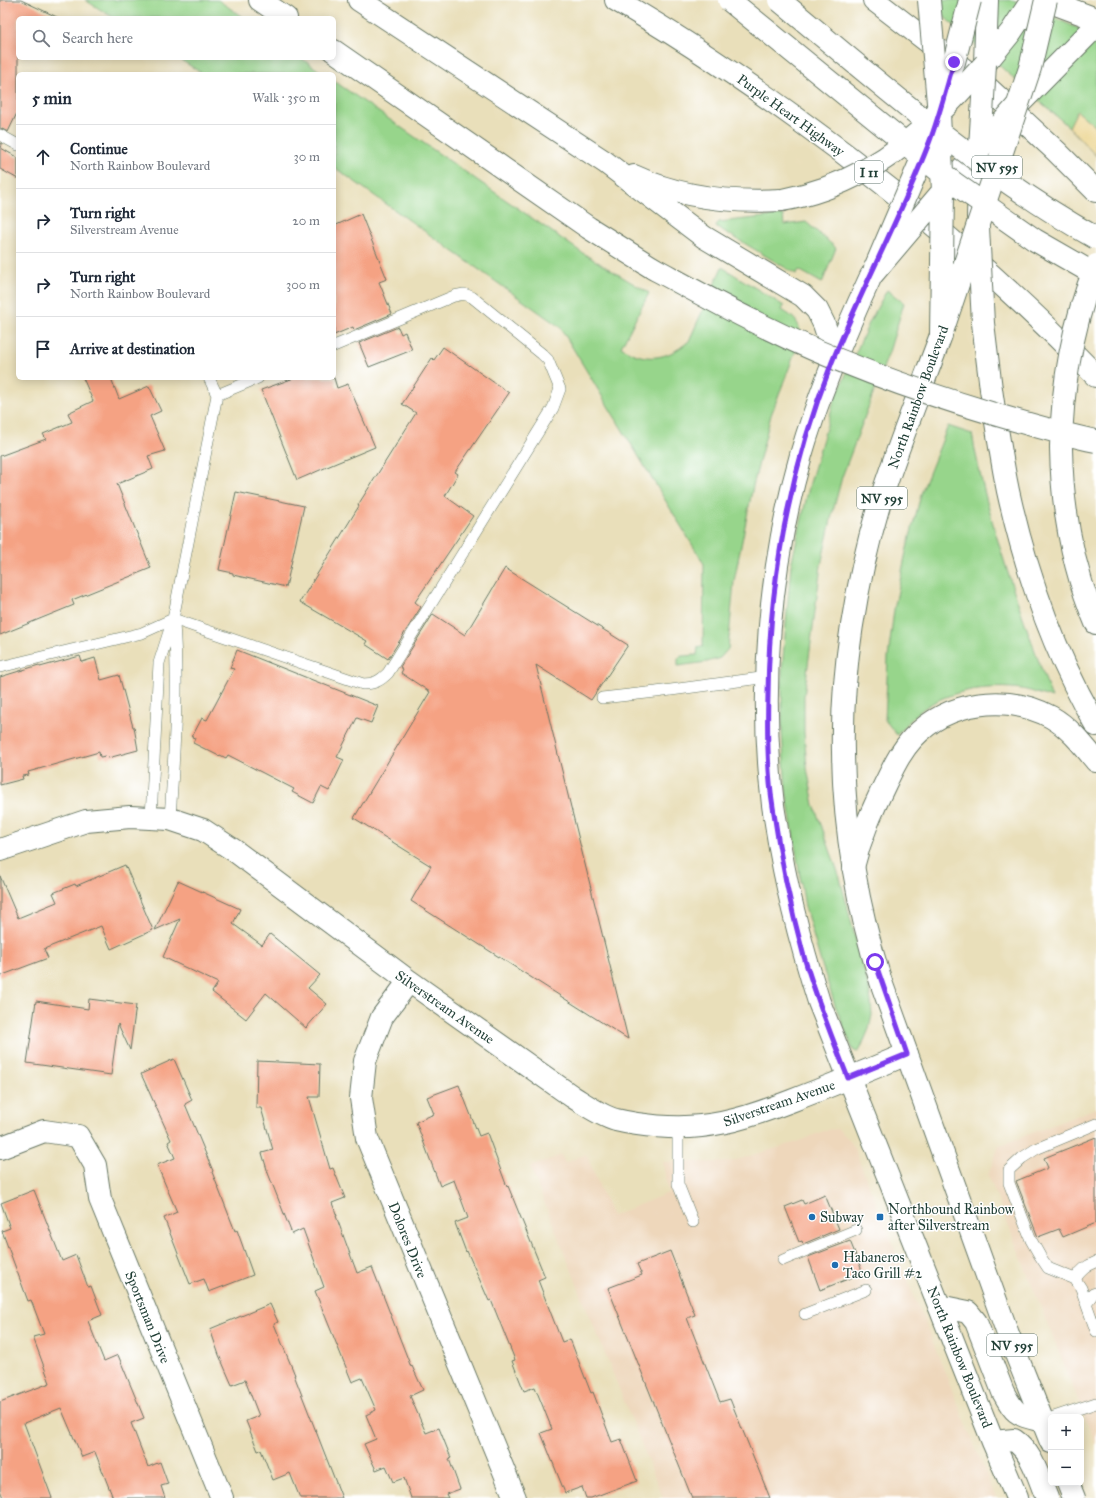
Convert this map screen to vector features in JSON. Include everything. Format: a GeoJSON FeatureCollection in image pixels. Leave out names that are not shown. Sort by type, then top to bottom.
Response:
{"type":"FeatureCollection","features":[{"type":"Feature","properties":{"kind":"main road"},"geometry":{"type":"LineString","coordinates":[[260,0],[283,16]]}},
{"type":"Feature","properties":{"kind":"main road"},"geometry":{"type":"LineString","coordinates":[[359,0],[605,162],[704,238],[793,289],[817,310],[829,339],[832,363]]}},
{"type":"Feature","properties":{"kind":"main road","name":"Purple Heart Highway"},"geometry":{"type":"LineString","coordinates":[[616,0],[694,48],[838,148],[937,227],[1000,283],[1096,376]]}},
{"type":"Feature","properties":{"kind":"main road"},"geometry":{"type":"LineString","coordinates":[[730,0],[954,183],[1035,240],[1096,275]]}},
{"type":"Feature","properties":{"kind":"main road"},"geometry":{"type":"LineString","coordinates":[[779,0],[966,153],[1022,193],[1096,238]]}},
{"type":"Feature","properties":{"kind":"main road"},"geometry":{"type":"LineString","coordinates":[[874,0],[988,88],[1056,151],[1096,191]]}},
{"type":"Feature","properties":{"kind":"main road"},"geometry":{"type":"LineString","coordinates":[[929,0],[939,114],[943,191],[941,335]]}},
{"type":"Feature","properties":{"kind":"main road","name":"North Rainbow Boulevard"},"geometry":{"type":"LineString","coordinates":[[970,0],[939,114],[929,142],[916,175],[832,363],[801,454],[785,522],[772,608],[768,677],[767,738],[772,800],[789,896],[814,989],[993,1442],[1017,1498]]}},
{"type":"Feature","properties":{"kind":"main road"},"geometry":{"type":"LineString","coordinates":[[987,0],[978,227],[983,323],[991,389],[1008,489],[1030,572],[1060,652],[1078,692],[1096,725]]}},
{"type":"Feature","properties":{"kind":"main road"},"geometry":{"type":"LineString","coordinates":[[605,162],[646,181],[682,192],[731,200],[782,200],[824,189],[869,169],[900,147],[939,114],[985,64],[1011,32],[1032,0]]}},
{"type":"Feature","properties":{"kind":"main road"},"geometry":{"type":"LineString","coordinates":[[1046,0],[1096,19]]}},
{"type":"Feature","properties":{"kind":"main road","name":"North Rainbow Boulevard"},"geometry":{"type":"LineString","coordinates":[[1046,0],[1032,62],[1016,107],[978,227],[941,335],[893,463],[879,505],[858,594],[847,668],[843,728],[844,786],[853,867],[875,962],[1008,1334],[1048,1417]]}},
{"type":"Feature","properties":{"kind":"main road"},"geometry":{"type":"LineString","coordinates":[[871,276],[1016,107],[1096,26]]}},
{"type":"Feature","properties":{"kind":"main road"},"geometry":{"type":"LineString","coordinates":[[336,52],[589,228],[653,268],[757,323],[859,368],[932,395],[1053,431],[1096,441]]}},
{"type":"Feature","properties":{"kind":"main road"},"geometry":{"type":"LineString","coordinates":[[1096,265],[1083,300],[1071,348],[1063,400],[1061,448],[1062,483],[1069,534],[1077,568],[1096,622]]}},
{"type":"Feature","properties":{"kind":"main road"},"geometry":{"type":"LineString","coordinates":[[853,867],[864,828],[899,757],[920,732],[948,713],[966,707],[986,704],[1005,704],[1033,710],[1051,717],[1068,729],[1096,761]]}},
{"type":"Feature","properties":{"kind":"main road","name":"Silverstream Avenue"},"geometry":{"type":"LineString","coordinates":[[0,850],[46,833],[86,821],[130,817],[160,818],[203,830],[235,850],[409,981],[573,1097],[614,1119],[649,1126],[699,1127],[734,1120],[767,1110],[907,1054]]}},
{"type":"Feature","properties":{"kind":"main road","name":"Dolores Drive"},"geometry":{"type":"LineString","coordinates":[[409,981],[382,1018],[365,1061],[361,1098],[366,1138],[514,1498]]}},
{"type":"Feature","properties":{"kind":"main road","name":"Sportsman Drive"},"geometry":{"type":"LineString","coordinates":[[0,1148],[44,1131],[78,1136],[95,1165],[100,1199],[222,1498]]}},
{"type":"Feature","properties":{"kind":"main road"},"geometry":{"type":"LineString","coordinates":[[939,1306],[968,1312],[976,1322],[1003,1392],[1015,1411],[1022,1416],[1048,1419]]}},
{"type":"Feature","properties":{"kind":"main road"},"geometry":{"type":"LineString","coordinates":[[993,1442],[1014,1440],[1023,1446],[1030,1455],[1047,1498]]}},
{"type":"Feature","properties":{"kind":"main road"},"geometry":{"type":"LineString","coordinates":[[1069,1486],[1074,1498]]}},
{"type":"Feature","properties":{"kind":"lane"},"geometry":{"type":"LineString","coordinates":[[0,135],[16,144]]}},
{"type":"Feature","properties":{"kind":"lane"},"geometry":{"type":"LineString","coordinates":[[0,667],[142,633],[173,619],[362,684],[372,684],[380,681],[388,673],[545,421],[553,408],[560,389],[548,360],[542,354],[472,297],[464,294],[454,296],[336,345]]}},
{"type":"Feature","properties":{"kind":"lane"},"geometry":{"type":"LineString","coordinates":[[160,818],[159,662],[173,619],[217,395],[210,380]]}},
{"type":"Feature","properties":{"kind":"lane"},"geometry":{"type":"LineString","coordinates":[[217,395],[253,380]]}},
{"type":"Feature","properties":{"kind":"lane"},"geometry":{"type":"LineString","coordinates":[[160,818],[175,728],[176,658],[173,619]]}},
{"type":"Feature","properties":{"kind":"lane"},"geometry":{"type":"LineString","coordinates":[[602,698],[768,677]]}},
{"type":"Feature","properties":{"kind":"lane"},"geometry":{"type":"LineString","coordinates":[[1096,1124],[1036,1149],[1022,1158],[1009,1170],[1009,1183],[1031,1240],[1048,1268],[1075,1279],[1081,1288],[1096,1331]]}},
{"type":"Feature","properties":{"kind":"lane"},"geometry":{"type":"LineString","coordinates":[[678,1126],[678,1184],[693,1222]]}},
{"type":"Feature","properties":{"kind":"lane"},"geometry":{"type":"LineString","coordinates":[[783,1260],[856,1230]]}},
{"type":"Feature","properties":{"kind":"lane"},"geometry":{"type":"LineString","coordinates":[[1075,1279],[1088,1265],[1096,1262]]}},
{"type":"Feature","properties":{"kind":"lane"},"geometry":{"type":"LineString","coordinates":[[805,1314],[866,1290]]}},
{"type":"Feature","properties":{"kind":"lane"},"geometry":{"type":"LineString","coordinates":[[1086,1303],[1093,1294],[1096,1293]]}},
{"type":"Feature","properties":{"kind":"lane"},"geometry":{"type":"LineString","coordinates":[[1064,1414],[1096,1403]]}},
{"type":"Feature","properties":{"kind":"shaded area"},"geometry":{"type":"Polygon","coordinates":[[[1096,1108],[1096,1445],[988,1175],[999,1146],[1096,1108]]]}},
{"type":"Feature","properties":{"kind":"shaded area"},"geometry":{"type":"Polygon","coordinates":[[[838,1129],[851,1141],[996,1498],[663,1498],[530,1167],[561,1155],[565,1163],[586,1154],[612,1216],[668,1193],[663,1162],[730,1162],[797,1142],[826,1130],[838,1129]]]}},
{"type":"Feature","properties":{"kind":"green space"},"geometry":{"type":"Polygon","coordinates":[[[85,0],[218,0],[241,16],[111,16],[85,0]]]}},
{"type":"Feature","properties":{"kind":"green space"},"geometry":{"type":"Polygon","coordinates":[[[925,0],[1013,0],[1096,36],[1096,127],[1077,111],[1069,127],[925,0]]]}},
{"type":"Feature","properties":{"kind":"green space"},"geometry":{"type":"Polygon","coordinates":[[[181,60],[304,60],[321,72],[200,72],[181,60]]]}},
{"type":"Feature","properties":{"kind":"green space"},"geometry":{"type":"Polygon","coordinates":[[[336,82],[581,252],[649,293],[621,347],[630,352],[647,357],[656,357],[672,352],[689,341],[722,267],[784,306],[782,310],[796,320],[801,337],[771,415],[753,486],[734,581],[728,649],[720,658],[707,662],[678,666],[678,658],[682,656],[697,655],[698,647],[703,647],[704,564],[560,327],[336,168],[336,82]]]}},
{"type":"Feature","properties":{"kind":"green space"},"geometry":{"type":"Polygon","coordinates":[[[783,215],[784,225],[806,222],[836,248],[822,283],[799,270],[796,274],[716,225],[719,222],[783,215]]]}},
{"type":"Feature","properties":{"kind":"green space"},"geometry":{"type":"Polygon","coordinates":[[[887,290],[904,303],[889,352],[842,477],[832,515],[821,565],[804,696],[804,732],[807,768],[814,805],[840,878],[869,989],[871,1002],[872,1015],[869,1029],[860,1050],[857,1052],[853,1050],[835,1005],[805,907],[786,790],[782,733],[782,670],[791,565],[810,483],[834,401],[870,321],[887,290]]]}},
{"type":"Feature","properties":{"kind":"green space"},"geometry":{"type":"Polygon","coordinates":[[[948,426],[972,434],[987,502],[1006,568],[1052,698],[1022,689],[1010,688],[987,688],[962,692],[951,695],[929,705],[912,718],[897,735],[885,720],[888,658],[894,610],[906,552],[922,491],[948,426]]]}},
{"type":"Feature","properties":{"kind":"sand"},"geometry":{"type":"Polygon","coordinates":[[[1077,111],[1096,127],[1096,156],[1069,127],[1077,111]]]}},
{"type":"Feature","properties":{"kind":"building"},"geometry":{"type":"Polygon","coordinates":[[[0,0],[21,0],[55,16],[16,16],[16,60],[18,60],[18,72],[16,72],[16,115],[8,132],[0,128],[0,0]]]}},
{"type":"Feature","properties":{"kind":"building"},"geometry":{"type":"Polygon","coordinates":[[[0,143],[2,144],[1,148],[16,157],[16,178],[0,169],[0,143]]]}},
{"type":"Feature","properties":{"kind":"building"},"geometry":{"type":"Polygon","coordinates":[[[361,214],[387,279],[379,282],[392,314],[354,330],[353,327],[336,334],[336,225],[361,214]]]}},
{"type":"Feature","properties":{"kind":"building"},"geometry":{"type":"Polygon","coordinates":[[[398,327],[401,334],[405,332],[412,350],[369,367],[359,343],[398,327]]]}},
{"type":"Feature","properties":{"kind":"building"},"geometry":{"type":"Polygon","coordinates":[[[443,347],[509,393],[455,472],[458,474],[445,496],[473,516],[415,602],[421,607],[388,659],[365,644],[367,641],[300,602],[359,506],[358,505],[416,413],[402,404],[432,358],[434,360],[443,347]]]}},
{"type":"Feature","properties":{"kind":"building"},"geometry":{"type":"Polygon","coordinates":[[[84,380],[112,380],[119,399],[149,386],[161,411],[150,416],[165,451],[148,456],[153,469],[117,484],[151,568],[72,600],[74,605],[0,635],[0,456],[46,439],[43,434],[72,422],[68,413],[93,401],[84,380]]]}},
{"type":"Feature","properties":{"kind":"building"},"geometry":{"type":"Polygon","coordinates":[[[288,380],[335,380],[337,388],[348,384],[375,447],[297,480],[261,390],[288,380]]]}},
{"type":"Feature","properties":{"kind":"building"},"geometry":{"type":"Polygon","coordinates":[[[236,492],[304,506],[286,587],[233,575],[233,573],[219,570],[236,492]]]}},
{"type":"Feature","properties":{"kind":"building"},"geometry":{"type":"Polygon","coordinates":[[[505,568],[628,645],[591,700],[536,665],[628,1039],[411,901],[431,866],[354,818],[430,692],[401,673],[403,669],[400,667],[433,614],[465,635],[505,568]]]}},
{"type":"Feature","properties":{"kind":"building"},"geometry":{"type":"Polygon","coordinates":[[[237,650],[378,706],[371,723],[357,718],[337,757],[344,760],[329,791],[321,787],[313,803],[292,792],[294,789],[228,755],[226,758],[220,755],[219,756],[193,743],[195,738],[192,737],[202,718],[207,720],[234,669],[230,668],[237,650]]]}},
{"type":"Feature","properties":{"kind":"building"},"geometry":{"type":"Polygon","coordinates":[[[80,656],[82,662],[95,658],[101,680],[119,675],[134,727],[138,750],[108,758],[106,756],[100,757],[99,752],[28,772],[29,775],[22,776],[23,779],[0,785],[0,677],[39,665],[40,667],[80,656]]]}},
{"type":"Feature","properties":{"kind":"building"},"geometry":{"type":"Polygon","coordinates":[[[125,865],[153,930],[111,949],[101,926],[44,949],[48,958],[0,976],[0,876],[18,918],[57,902],[53,893],[75,884],[76,886],[125,865]]]}},
{"type":"Feature","properties":{"kind":"building"},"geometry":{"type":"Polygon","coordinates":[[[178,881],[240,909],[233,924],[262,945],[270,934],[320,975],[308,988],[327,1004],[306,1028],[266,993],[246,1019],[212,992],[218,983],[163,957],[180,919],[155,930],[178,881]]]}},
{"type":"Feature","properties":{"kind":"building"},"geometry":{"type":"Polygon","coordinates":[[[89,999],[136,1005],[130,1050],[118,1024],[111,1075],[27,1063],[36,1001],[88,1009],[89,999]]]}},
{"type":"Feature","properties":{"kind":"building"},"geometry":{"type":"Polygon","coordinates":[[[174,1059],[192,1100],[185,1104],[213,1171],[212,1172],[235,1231],[237,1230],[253,1275],[209,1292],[204,1279],[190,1284],[164,1218],[177,1212],[157,1165],[175,1158],[168,1142],[171,1140],[141,1074],[174,1059]]]}},
{"type":"Feature","properties":{"kind":"building"},"geometry":{"type":"Polygon","coordinates":[[[257,1061],[320,1064],[319,1097],[309,1097],[330,1169],[333,1168],[345,1198],[332,1203],[357,1273],[372,1267],[411,1367],[412,1366],[423,1390],[410,1396],[426,1433],[439,1428],[451,1458],[449,1459],[460,1489],[446,1494],[448,1498],[411,1498],[404,1478],[393,1482],[386,1466],[376,1470],[364,1444],[376,1439],[366,1415],[376,1410],[362,1378],[352,1382],[315,1291],[324,1287],[303,1229],[292,1234],[268,1173],[262,1153],[273,1150],[261,1108],[256,1108],[257,1061]]]}},
{"type":"Feature","properties":{"kind":"building"},"geometry":{"type":"Polygon","coordinates":[[[459,1085],[479,1136],[487,1133],[507,1187],[508,1186],[545,1277],[538,1280],[562,1342],[570,1339],[591,1393],[593,1392],[612,1442],[621,1439],[637,1481],[591,1498],[586,1498],[582,1487],[565,1493],[541,1433],[552,1429],[535,1387],[524,1391],[512,1361],[515,1360],[491,1300],[489,1301],[467,1251],[466,1252],[455,1223],[468,1218],[454,1180],[440,1186],[416,1122],[434,1114],[427,1097],[459,1085]]]}},
{"type":"Feature","properties":{"kind":"building"},"geometry":{"type":"Polygon","coordinates":[[[1096,1137],[1096,1223],[1063,1237],[1059,1229],[1038,1237],[1016,1181],[1048,1168],[1044,1158],[1096,1137]]]}},
{"type":"Feature","properties":{"kind":"building"},"geometry":{"type":"Polygon","coordinates":[[[34,1190],[62,1261],[76,1255],[88,1287],[91,1286],[102,1315],[88,1321],[104,1361],[118,1355],[144,1418],[131,1423],[148,1467],[160,1462],[168,1484],[161,1486],[165,1498],[113,1498],[95,1452],[82,1457],[61,1408],[24,1423],[52,1498],[3,1498],[0,1490],[0,1402],[50,1383],[33,1337],[44,1334],[31,1300],[28,1301],[2,1231],[10,1228],[1,1203],[34,1190]]]}},
{"type":"Feature","properties":{"kind":"building","name":"Subway"},"geometry":{"type":"Polygon","coordinates":[[[825,1195],[839,1229],[803,1244],[802,1241],[799,1242],[785,1207],[802,1200],[804,1204],[825,1195]]]}},
{"type":"Feature","properties":{"kind":"building","name":"Habaneros Taco Grill #2"},"geometry":{"type":"Polygon","coordinates":[[[850,1241],[863,1273],[820,1290],[808,1257],[850,1241]]]}},
{"type":"Feature","properties":{"kind":"building"},"geometry":{"type":"Polygon","coordinates":[[[670,1251],[695,1315],[687,1318],[720,1402],[730,1399],[770,1498],[692,1498],[608,1288],[642,1275],[637,1264],[670,1251]]]}},
{"type":"Feature","properties":{"kind":"building"},"geometry":{"type":"Polygon","coordinates":[[[270,1304],[278,1322],[274,1324],[342,1498],[300,1498],[290,1473],[273,1480],[261,1450],[258,1451],[246,1421],[259,1416],[245,1380],[232,1385],[219,1355],[210,1329],[270,1304]]]}},
{"type":"Feature","properties":{"kind":"place","name":"Subway"},"geometry":{"type":"Point","coordinates":[812,1217]}},
{"type":"Feature","properties":{"kind":"place","name":"Northbound Rainbow after Silverstream"},"geometry":{"type":"Point","coordinates":[880,1217]}},
{"type":"Feature","properties":{"kind":"place","name":"Habaneros Taco Grill #2"},"geometry":{"type":"Point","coordinates":[835,1265]}},
{"type":"Feature","properties":{"kind":"route"},"geometry":{"type":"LineString","coordinates":[[875,962],[907,1054],[848,1078],[819,1002],[804,956],[789,896],[780,850],[773,806],[767,738],[769,648],[772,608],[785,522],[795,476],[808,432],[832,363],[916,175],[939,114],[954,62]]}}]}
